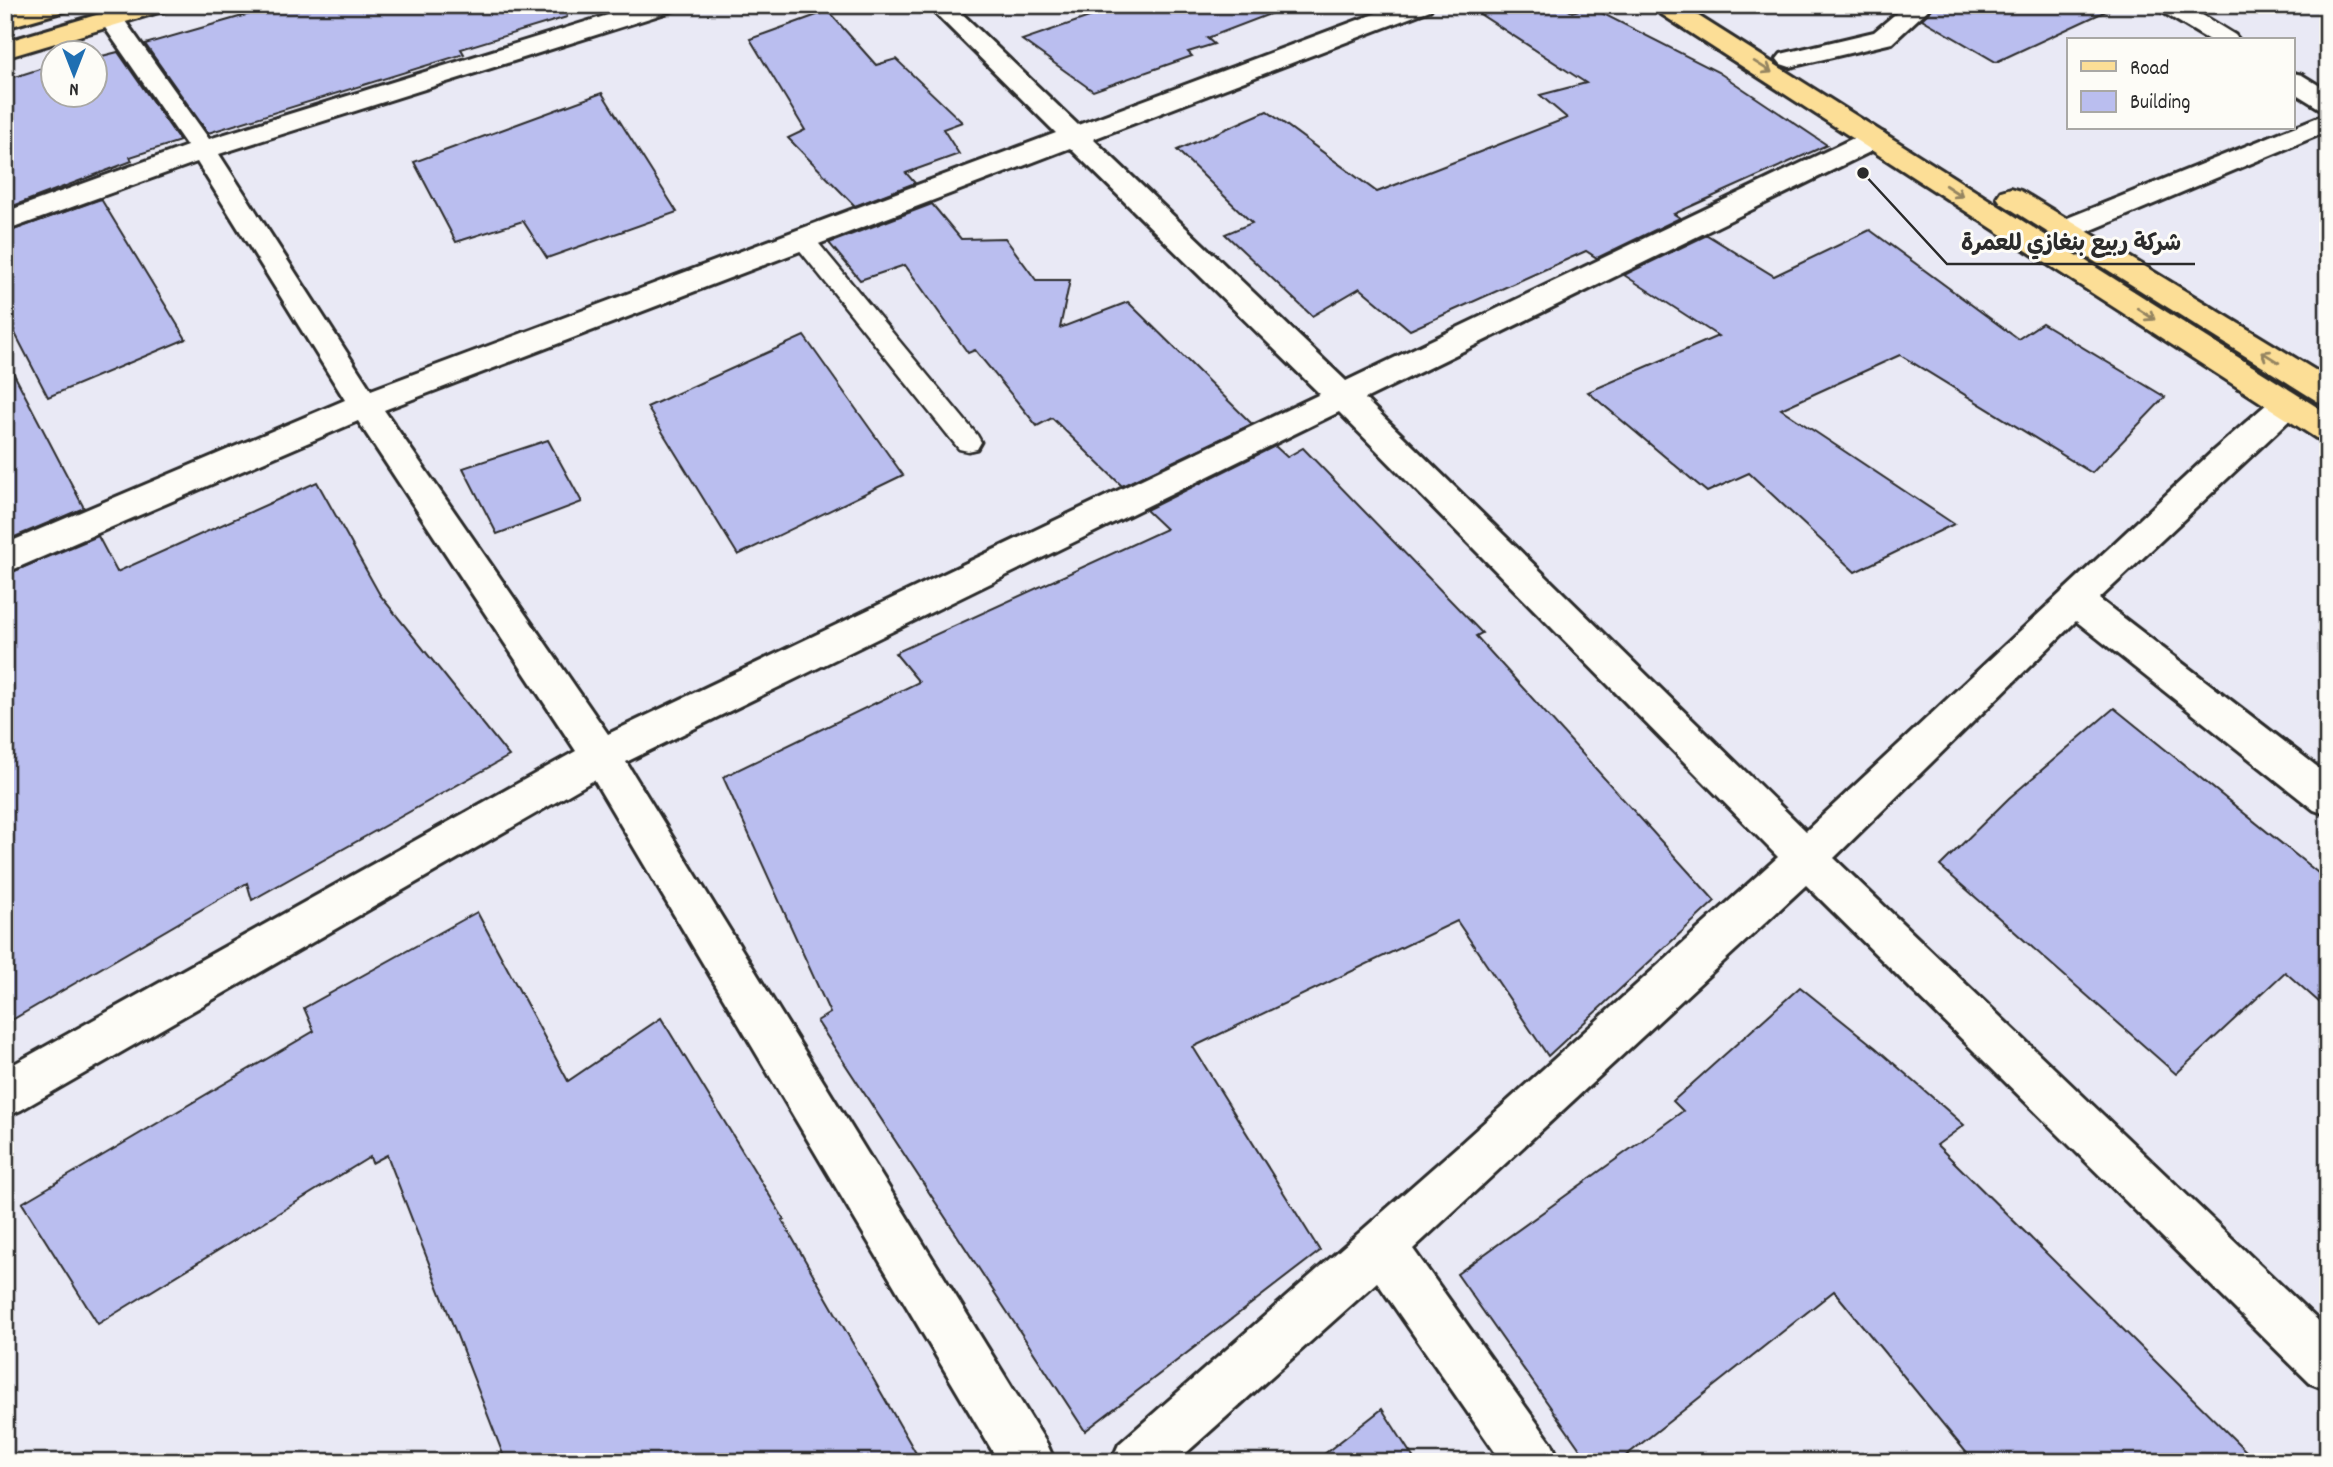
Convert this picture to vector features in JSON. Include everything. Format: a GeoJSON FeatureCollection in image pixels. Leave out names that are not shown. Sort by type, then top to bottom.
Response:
{"type":"FeatureCollection","features":[{"type":"Feature","properties":{"kind":"main road"},"geometry":{"type":"LineString","coordinates":[[5,21],[59,5]]}},
{"type":"Feature","properties":{"kind":"main road"},"geometry":{"type":"LineString","coordinates":[[5,50],[157,5]]}},
{"type":"Feature","properties":{"kind":"main road"},"geometry":{"type":"LineString","coordinates":[[1664,5],[2328,430]]}},
{"type":"Feature","properties":{"kind":"main road"},"geometry":{"type":"LineString","coordinates":[[1699,5],[2328,393]]}},
{"type":"Feature","properties":{"kind":"street"},"geometry":{"type":"LineString","coordinates":[[5,222],[203,150],[666,5]]}},
{"type":"Feature","properties":{"kind":"street"},"geometry":{"type":"LineString","coordinates":[[939,5],[1344,398],[1806,858],[2328,1365]]}},
{"type":"Feature","properties":{"kind":"street"},"geometry":{"type":"LineString","coordinates":[[5,559],[364,405],[802,238],[1077,138],[1421,5]]}},
{"type":"Feature","properties":{"kind":"street"},"geometry":{"type":"LineString","coordinates":[[1790,59],[1883,38],[1922,5]]}},
{"type":"Feature","properties":{"kind":"street"},"geometry":{"type":"LineString","coordinates":[[2187,9],[2223,38]]}},
{"type":"Feature","properties":{"kind":"street"},"geometry":{"type":"LineString","coordinates":[[110,19],[203,150],[364,405],[601,756],[1029,1462]]}},
{"type":"Feature","properties":{"kind":"street"},"geometry":{"type":"LineString","coordinates":[[2294,82],[2328,102]]}},
{"type":"Feature","properties":{"kind":"street"},"geometry":{"type":"LineString","coordinates":[[2065,230],[2328,121]]}},
{"type":"Feature","properties":{"kind":"street"},"geometry":{"type":"LineString","coordinates":[[5,1094],[601,756],[1874,139]]}},
{"type":"Feature","properties":{"kind":"street"},"geometry":{"type":"LineString","coordinates":[[1137,1462],[1382,1247],[1806,858],[2075,600],[2287,404]]}},
{"type":"Feature","properties":{"kind":"street"},"geometry":{"type":"LineString","coordinates":[[2075,600],[2328,798]]}},
{"type":"Feature","properties":{"kind":"street"},"geometry":{"type":"LineString","coordinates":[[1382,1247],[1534,1462]]}},
{"type":"Feature","properties":{"kind":"lane"},"geometry":{"type":"LineString","coordinates":[[802,238],[968,442]]}},
{"type":"Feature","properties":{"kind":"building"},"geometry":{"type":"Polygon","coordinates":[[[281,5],[565,5],[567,17],[461,49],[464,54],[208,133],[145,44],[281,5]]]}},
{"type":"Feature","properties":{"kind":"building"},"geometry":{"type":"Polygon","coordinates":[[[1124,5],[1282,5],[1283,9],[1207,38],[1214,44],[1188,52],[1192,56],[1093,91],[1022,40],[1124,5]]]}},
{"type":"Feature","properties":{"kind":"building"},"geometry":{"type":"Polygon","coordinates":[[[1466,5],[1560,5],[1572,12],[1590,7],[1718,72],[1827,145],[1674,214],[1680,218],[1597,258],[1586,251],[1410,330],[1360,288],[1312,316],[1225,234],[1252,223],[1177,150],[1267,111],[1377,192],[1567,118],[1540,95],[1586,83],[1466,5]]]}},
{"type":"Feature","properties":{"kind":"building"},"geometry":{"type":"Polygon","coordinates":[[[1936,5],[2119,5],[1996,62],[1922,19],[1936,5]]]}},
{"type":"Feature","properties":{"kind":"building"},"geometry":{"type":"Polygon","coordinates":[[[828,11],[876,65],[896,59],[962,122],[943,129],[959,154],[906,173],[915,183],[855,206],[788,138],[805,130],[750,39],[828,11]]]}},
{"type":"Feature","properties":{"kind":"building"},"geometry":{"type":"Polygon","coordinates":[[[118,52],[180,141],[130,157],[132,161],[5,209],[5,80],[38,69],[38,108],[108,108],[108,54],[118,52]]]}},
{"type":"Feature","properties":{"kind":"building"},"geometry":{"type":"Polygon","coordinates":[[[602,93],[677,212],[547,258],[523,221],[456,242],[414,162],[602,93]]]}},
{"type":"Feature","properties":{"kind":"building"},"geometry":{"type":"Polygon","coordinates":[[[101,199],[186,339],[48,397],[5,314],[5,233],[101,199]]]}},
{"type":"Feature","properties":{"kind":"building"},"geometry":{"type":"Polygon","coordinates":[[[932,204],[961,239],[1005,238],[1036,280],[1070,280],[1060,328],[1128,302],[1252,424],[1122,486],[1052,418],[1037,426],[975,350],[968,353],[905,265],[860,280],[829,243],[932,204]]]}},
{"type":"Feature","properties":{"kind":"building"},"geometry":{"type":"Polygon","coordinates":[[[1870,230],[2018,339],[2042,323],[2165,397],[2092,473],[1900,355],[1781,409],[1954,524],[1855,572],[1749,473],[1707,492],[1588,392],[1718,336],[1624,275],[1707,235],[1774,276],[1870,230]]]}},
{"type":"Feature","properties":{"kind":"building"},"geometry":{"type":"Polygon","coordinates":[[[804,336],[903,475],[738,555],[647,407],[804,336]]]}},
{"type":"Feature","properties":{"kind":"building"},"geometry":{"type":"Polygon","coordinates":[[[5,357],[84,508],[5,541],[5,357]]]}},
{"type":"Feature","properties":{"kind":"building"},"geometry":{"type":"Polygon","coordinates":[[[548,440],[582,502],[497,534],[463,468],[548,440]]]}},
{"type":"Feature","properties":{"kind":"building"},"geometry":{"type":"Polygon","coordinates":[[[1275,446],[1287,457],[1303,448],[1482,633],[1476,636],[1715,901],[1548,1056],[1457,921],[1193,1047],[1320,1251],[1085,1431],[817,1021],[830,1013],[723,777],[919,682],[895,653],[1166,529],[1146,510],[1275,446]]]}},
{"type":"Feature","properties":{"kind":"building"},"geometry":{"type":"Polygon","coordinates":[[[317,482],[380,595],[509,756],[252,900],[247,883],[5,1024],[5,575],[98,536],[117,572],[317,482]]]}},
{"type":"Feature","properties":{"kind":"building"},"geometry":{"type":"Polygon","coordinates":[[[2114,708],[2328,881],[2328,1010],[2285,972],[2176,1074],[1940,866],[2009,798],[2114,708]]]}},
{"type":"Feature","properties":{"kind":"building"},"geometry":{"type":"Polygon","coordinates":[[[477,912],[568,1081],[661,1018],[784,1219],[782,1220],[921,1462],[506,1462],[387,1155],[372,1163],[370,1157],[98,1324],[22,1203],[314,1031],[304,1008],[477,912]]]}},
{"type":"Feature","properties":{"kind":"building"},"geometry":{"type":"Polygon","coordinates":[[[1800,987],[1876,1048],[1964,1125],[1937,1145],[2257,1462],[1974,1462],[1834,1291],[1618,1462],[1589,1462],[1457,1274],[1683,1111],[1673,1101],[1800,987]]]}},
{"type":"Feature","properties":{"kind":"building"},"geometry":{"type":"Polygon","coordinates":[[[1382,1409],[1416,1462],[1314,1462],[1382,1409]]]}},
{"type":"Feature","properties":{"kind":"place","name":"شركة ربيع بنغازي للعمرة"},"geometry":{"type":"Point","coordinates":[1863,173]}}]}
